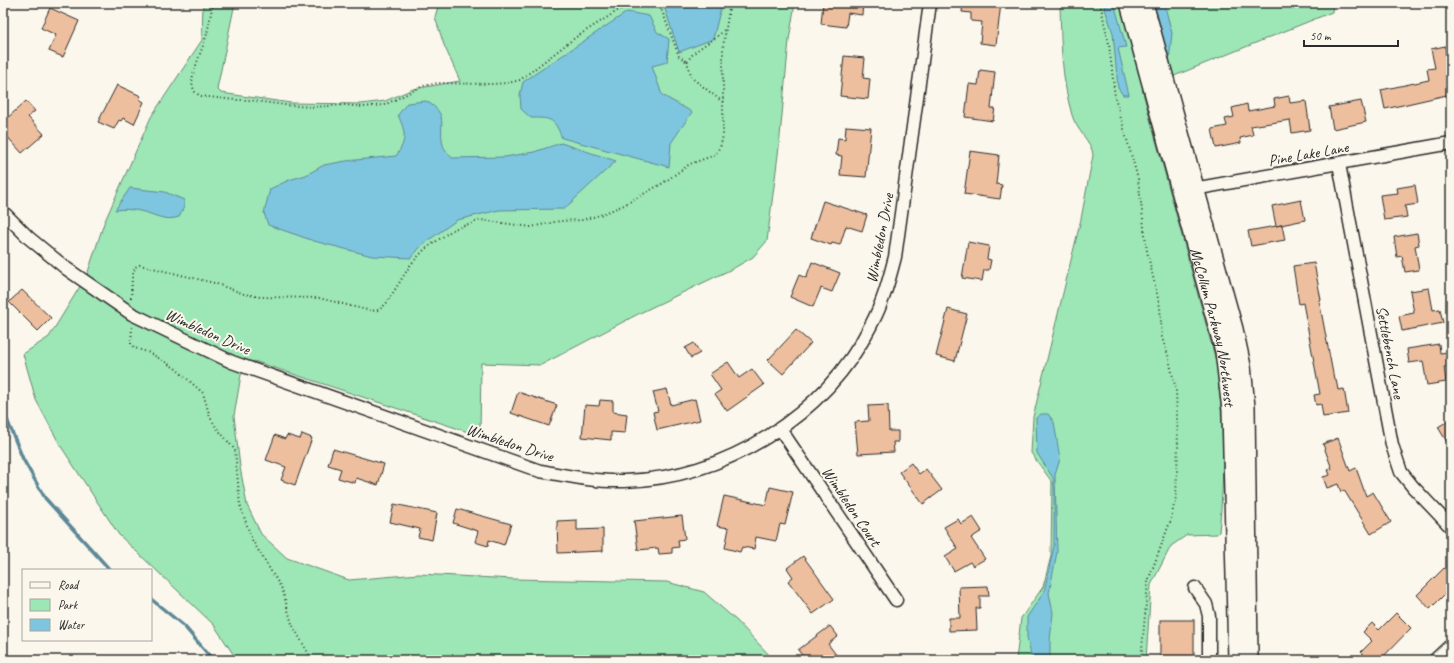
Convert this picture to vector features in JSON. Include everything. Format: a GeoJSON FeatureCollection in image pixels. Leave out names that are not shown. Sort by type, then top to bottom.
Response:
{"type":"FeatureCollection","features":[{"type":"Feature","properties":{"kind":"street","name":"Wimbledon Drive"},"geometry":{"type":"LineString","coordinates":[[3,212],[29,238],[67,269],[132,314],[232,362],[540,471],[591,480],[624,481],[658,478],[694,470],[727,458],[780,430],[806,409],[831,384],[853,356],[872,325],[888,286],[895,256],[930,3]]}},
{"type":"Feature","properties":{"kind":"street","name":"McCollum Parkway Northwest"},"geometry":{"type":"LineString","coordinates":[[1129,3],[1236,335],[1243,380],[1246,414],[1249,660]]}},
{"type":"Feature","properties":{"kind":"street","name":"McCollum Parkway Northwest"},"geometry":{"type":"LineString","coordinates":[[1144,3],[1189,190],[1229,380],[1238,660]]}},
{"type":"Feature","properties":{"kind":"street","name":"Pine Lake Lane"},"geometry":{"type":"LineString","coordinates":[[1189,190],[1445,144]]}},
{"type":"Feature","properties":{"kind":"street","name":"Settlebench Lane"},"geometry":{"type":"LineString","coordinates":[[1339,164],[1392,446],[1402,472],[1413,487],[1451,527]]}},
{"type":"Feature","properties":{"kind":"street","name":"Wimbledon Court"},"geometry":{"type":"LineString","coordinates":[[780,430],[896,600]]}},
{"type":"Feature","properties":{"kind":"street"},"geometry":{"type":"LineString","coordinates":[[1195,588],[1206,604],[1209,616],[1209,660]]}},
{"type":"Feature","properties":{"kind":"street"},"geometry":{"type":"LineString","coordinates":[[1435,660],[1451,645]]}},
{"type":"Feature","properties":{"kind":"path"},"geometry":{"type":"LineString","coordinates":[[213,3],[207,34],[193,74],[192,83],[194,92],[200,96],[285,105],[311,107],[345,105],[362,108],[384,105],[423,86],[438,83],[502,84],[520,80],[576,37],[630,3]]}},
{"type":"Feature","properties":{"kind":"path"},"geometry":{"type":"LineString","coordinates":[[659,3],[679,56],[687,62],[692,78],[724,102]]}},
{"type":"Feature","properties":{"kind":"path"},"geometry":{"type":"LineString","coordinates":[[131,300],[132,278],[135,266],[140,265],[214,282],[244,294],[260,297],[319,298],[371,311],[379,310],[386,304],[415,259],[438,239],[454,229],[481,220],[531,227],[560,221],[582,220],[600,215],[624,205],[663,183],[690,164],[715,155],[722,145],[724,102],[722,68],[725,29],[730,3]]}},
{"type":"Feature","properties":{"kind":"path"},"geometry":{"type":"LineString","coordinates":[[1100,3],[1109,44],[1115,97],[1139,185],[1146,251],[1160,307],[1162,338],[1176,390],[1178,446],[1176,497],[1170,522],[1148,581],[1141,660]]}},
{"type":"Feature","properties":{"kind":"path"},"geometry":{"type":"LineString","coordinates":[[687,62],[693,52],[719,35],[725,29]]}},
{"type":"Feature","properties":{"kind":"path"},"geometry":{"type":"LineString","coordinates":[[133,323],[131,344],[135,348],[150,353],[176,368],[203,393],[210,417],[216,427],[235,450],[240,505],[252,540],[282,588],[292,624],[312,660]]}},
{"type":"Feature","properties":{"kind":"green space"},"geometry":{"type":"Polygon","coordinates":[[[203,3],[235,3],[217,89],[221,93],[291,103],[361,104],[385,101],[413,89],[460,81],[444,45],[435,17],[439,3],[795,3],[789,40],[779,147],[767,241],[753,257],[734,268],[642,312],[541,365],[481,363],[480,436],[254,361],[241,375],[234,416],[240,467],[247,505],[261,534],[287,558],[349,580],[419,574],[513,579],[667,582],[704,592],[737,621],[774,660],[237,660],[214,625],[119,535],[60,445],[36,400],[23,354],[49,337],[87,275],[104,223],[151,117],[202,40],[203,3]]]}},
{"type":"Feature","properties":{"kind":"green space"},"geometry":{"type":"Polygon","coordinates":[[[1060,3],[1333,3],[1332,12],[1142,89],[1216,361],[1221,403],[1223,446],[1219,532],[1217,534],[1187,535],[1171,546],[1151,585],[1146,660],[1016,660],[1021,618],[1043,587],[1051,556],[1052,482],[1031,453],[1033,417],[1081,219],[1093,155],[1090,145],[1074,120],[1068,101],[1062,59],[1060,3]]]}},
{"type":"Feature","properties":{"kind":"water"},"geometry":{"type":"Polygon","coordinates":[[[663,3],[722,3],[713,39],[679,52],[663,3]]]}},
{"type":"Feature","properties":{"kind":"water"},"geometry":{"type":"Polygon","coordinates":[[[1103,3],[1114,3],[1126,47],[1118,48],[1129,95],[1123,95],[1118,88],[1113,33],[1103,3]]]}},
{"type":"Feature","properties":{"kind":"water"},"geometry":{"type":"Polygon","coordinates":[[[1151,3],[1164,3],[1172,33],[1169,61],[1151,3]]]}},
{"type":"Feature","properties":{"kind":"water"},"geometry":{"type":"Polygon","coordinates":[[[627,12],[649,16],[657,32],[669,39],[667,62],[652,66],[662,95],[692,112],[671,143],[669,167],[562,138],[557,126],[551,120],[531,118],[521,109],[520,95],[523,82],[627,12]]]}},
{"type":"Feature","properties":{"kind":"water"},"geometry":{"type":"Polygon","coordinates":[[[426,101],[438,111],[441,116],[443,145],[445,150],[452,158],[505,157],[534,152],[561,143],[616,161],[564,209],[499,210],[457,220],[423,244],[411,258],[372,256],[314,241],[268,225],[264,213],[270,189],[289,180],[306,175],[324,165],[346,161],[396,156],[404,141],[403,127],[398,115],[407,103],[426,101]]]}},
{"type":"Feature","properties":{"kind":"water"},"geometry":{"type":"Polygon","coordinates":[[[130,188],[165,192],[184,200],[184,207],[179,217],[169,219],[137,210],[115,210],[130,188]]]}},
{"type":"Feature","properties":{"kind":"water"},"geometry":{"type":"Polygon","coordinates":[[[1041,414],[1048,414],[1054,422],[1060,459],[1055,475],[1057,552],[1049,593],[1053,613],[1050,640],[1050,660],[1032,660],[1027,637],[1027,617],[1044,592],[1054,546],[1053,478],[1037,453],[1036,418],[1041,414]]]}},
{"type":"Feature","properties":{"kind":"building"},"geometry":{"type":"Polygon","coordinates":[[[823,3],[863,3],[862,15],[848,13],[846,27],[821,24],[823,3]]]}},
{"type":"Feature","properties":{"kind":"building"},"geometry":{"type":"Polygon","coordinates":[[[963,3],[1001,3],[996,45],[980,43],[982,22],[971,21],[971,13],[962,12],[963,3]]]}},
{"type":"Feature","properties":{"kind":"building"},"geometry":{"type":"Polygon","coordinates":[[[50,8],[79,21],[63,57],[49,51],[56,35],[41,28],[50,8]]]}},
{"type":"Feature","properties":{"kind":"building"},"geometry":{"type":"Polygon","coordinates":[[[1445,46],[1446,55],[1451,54],[1451,94],[1385,109],[1381,90],[1429,80],[1427,69],[1435,68],[1431,49],[1445,46]]]}},
{"type":"Feature","properties":{"kind":"building"},"geometry":{"type":"Polygon","coordinates":[[[844,56],[865,58],[863,78],[870,79],[868,99],[840,96],[844,56]]]}},
{"type":"Feature","properties":{"kind":"building"},"geometry":{"type":"Polygon","coordinates":[[[980,70],[995,72],[991,108],[995,108],[993,121],[965,117],[969,84],[978,85],[980,70]]]}},
{"type":"Feature","properties":{"kind":"building"},"geometry":{"type":"Polygon","coordinates":[[[117,85],[141,96],[139,99],[144,102],[134,124],[123,118],[121,121],[119,120],[114,129],[98,122],[117,85]]]}},
{"type":"Feature","properties":{"kind":"building"},"geometry":{"type":"Polygon","coordinates":[[[1289,96],[1290,103],[1306,101],[1310,130],[1292,133],[1290,120],[1251,126],[1253,135],[1240,138],[1241,143],[1216,148],[1212,129],[1227,126],[1225,119],[1234,117],[1232,108],[1247,104],[1248,111],[1275,106],[1274,99],[1289,96]]]}},
{"type":"Feature","properties":{"kind":"building"},"geometry":{"type":"Polygon","coordinates":[[[26,101],[35,111],[28,117],[44,134],[22,153],[3,132],[3,122],[26,101]]]}},
{"type":"Feature","properties":{"kind":"building"},"geometry":{"type":"Polygon","coordinates":[[[1361,101],[1366,122],[1333,129],[1329,107],[1361,101]]]}},
{"type":"Feature","properties":{"kind":"building"},"geometry":{"type":"Polygon","coordinates":[[[846,126],[871,128],[866,177],[840,175],[842,156],[836,155],[838,138],[845,139],[846,126]]]}},
{"type":"Feature","properties":{"kind":"building"},"geometry":{"type":"Polygon","coordinates":[[[970,151],[999,155],[996,184],[1002,185],[1000,199],[964,194],[970,151]]]}},
{"type":"Feature","properties":{"kind":"building"},"geometry":{"type":"Polygon","coordinates":[[[1415,185],[1418,204],[1405,206],[1407,217],[1384,220],[1380,195],[1398,193],[1397,188],[1415,185]]]}},
{"type":"Feature","properties":{"kind":"building"},"geometry":{"type":"Polygon","coordinates":[[[1301,200],[1305,220],[1276,226],[1272,206],[1301,200]]]}},
{"type":"Feature","properties":{"kind":"building"},"geometry":{"type":"Polygon","coordinates":[[[823,201],[867,215],[862,231],[846,226],[840,245],[832,243],[831,245],[811,238],[823,201]]]}},
{"type":"Feature","properties":{"kind":"building"},"geometry":{"type":"Polygon","coordinates":[[[1282,225],[1285,240],[1251,246],[1248,231],[1282,225]]]}},
{"type":"Feature","properties":{"kind":"building"},"geometry":{"type":"Polygon","coordinates":[[[1417,233],[1419,245],[1415,246],[1419,270],[1405,272],[1402,256],[1397,257],[1394,237],[1417,233]]]}},
{"type":"Feature","properties":{"kind":"building"},"geometry":{"type":"Polygon","coordinates":[[[968,242],[989,246],[987,259],[991,260],[989,270],[984,270],[982,281],[962,278],[968,242]]]}},
{"type":"Feature","properties":{"kind":"building"},"geometry":{"type":"Polygon","coordinates":[[[812,262],[840,273],[832,292],[821,288],[813,307],[790,297],[799,275],[806,278],[812,262]]]}},
{"type":"Feature","properties":{"kind":"building"},"geometry":{"type":"Polygon","coordinates":[[[1314,263],[1321,300],[1319,300],[1334,379],[1336,379],[1338,390],[1344,389],[1348,413],[1323,417],[1321,404],[1316,405],[1314,395],[1320,394],[1303,303],[1299,304],[1293,266],[1314,263]]]}},
{"type":"Feature","properties":{"kind":"building"},"geometry":{"type":"Polygon","coordinates":[[[1429,288],[1433,310],[1440,309],[1443,323],[1402,331],[1399,316],[1414,313],[1410,291],[1429,288]]]}},
{"type":"Feature","properties":{"kind":"building"},"geometry":{"type":"Polygon","coordinates":[[[22,290],[51,318],[38,331],[9,302],[22,290]]]}},
{"type":"Feature","properties":{"kind":"building"},"geometry":{"type":"Polygon","coordinates":[[[948,309],[967,314],[955,361],[936,356],[948,309]]]}},
{"type":"Feature","properties":{"kind":"building"},"geometry":{"type":"Polygon","coordinates":[[[796,330],[811,343],[783,374],[768,360],[796,330]]]}},
{"type":"Feature","properties":{"kind":"building"},"geometry":{"type":"Polygon","coordinates":[[[694,343],[700,353],[691,358],[685,348],[694,343]]]}},
{"type":"Feature","properties":{"kind":"building"},"geometry":{"type":"Polygon","coordinates":[[[1439,344],[1440,353],[1449,352],[1451,366],[1444,367],[1446,382],[1427,385],[1423,361],[1409,363],[1407,349],[1439,344]]]}},
{"type":"Feature","properties":{"kind":"building"},"geometry":{"type":"Polygon","coordinates":[[[728,362],[739,378],[752,369],[764,385],[727,411],[715,394],[721,390],[710,374],[728,362]]]}},
{"type":"Feature","properties":{"kind":"building"},"geometry":{"type":"Polygon","coordinates":[[[667,389],[671,405],[695,399],[700,420],[657,430],[653,412],[658,411],[653,392],[667,389]]]}},
{"type":"Feature","properties":{"kind":"building"},"geometry":{"type":"Polygon","coordinates":[[[518,392],[557,405],[549,426],[511,413],[518,392]]]}},
{"type":"Feature","properties":{"kind":"building"},"geometry":{"type":"Polygon","coordinates":[[[600,400],[613,401],[613,412],[627,414],[625,433],[611,432],[611,440],[582,437],[585,405],[599,406],[600,400]]]}},
{"type":"Feature","properties":{"kind":"building"},"geometry":{"type":"Polygon","coordinates":[[[888,405],[889,431],[898,431],[898,442],[893,442],[894,452],[858,454],[855,422],[869,421],[868,406],[888,405]]]}},
{"type":"Feature","properties":{"kind":"building"},"geometry":{"type":"Polygon","coordinates":[[[1451,419],[1451,449],[1438,427],[1451,419]]]}},
{"type":"Feature","properties":{"kind":"building"},"geometry":{"type":"Polygon","coordinates":[[[302,434],[312,438],[295,485],[281,480],[286,467],[266,460],[275,435],[285,439],[287,435],[300,439],[302,434]]]}},
{"type":"Feature","properties":{"kind":"building"},"geometry":{"type":"Polygon","coordinates":[[[1338,438],[1350,471],[1356,468],[1366,496],[1373,492],[1391,522],[1371,534],[1344,490],[1341,492],[1338,484],[1327,488],[1323,477],[1330,475],[1328,470],[1332,469],[1323,444],[1338,438]]]}},
{"type":"Feature","properties":{"kind":"building"},"geometry":{"type":"Polygon","coordinates":[[[333,449],[384,464],[378,485],[356,478],[355,483],[338,478],[341,469],[328,465],[333,449]]]}},
{"type":"Feature","properties":{"kind":"building"},"geometry":{"type":"Polygon","coordinates":[[[911,463],[919,474],[926,469],[942,490],[923,504],[899,472],[911,463]]]}},
{"type":"Feature","properties":{"kind":"building"},"geometry":{"type":"Polygon","coordinates":[[[770,487],[793,492],[785,525],[780,524],[776,541],[756,537],[754,549],[742,547],[740,552],[725,548],[729,528],[717,526],[724,496],[766,505],[770,487]]]}},
{"type":"Feature","properties":{"kind":"building"},"geometry":{"type":"Polygon","coordinates":[[[394,504],[437,513],[432,540],[418,537],[420,529],[390,522],[394,504]]]}},
{"type":"Feature","properties":{"kind":"building"},"geometry":{"type":"Polygon","coordinates":[[[457,509],[511,524],[504,545],[489,540],[488,546],[475,542],[478,531],[453,523],[457,509]]]}},
{"type":"Feature","properties":{"kind":"building"},"geometry":{"type":"Polygon","coordinates":[[[682,516],[685,539],[678,540],[679,547],[672,548],[672,553],[659,554],[658,548],[638,550],[634,521],[682,516]]]}},
{"type":"Feature","properties":{"kind":"building"},"geometry":{"type":"Polygon","coordinates":[[[973,517],[982,531],[971,538],[985,559],[973,566],[970,562],[954,571],[945,557],[958,549],[944,527],[958,519],[961,524],[973,517]]]}},
{"type":"Feature","properties":{"kind":"building"},"geometry":{"type":"Polygon","coordinates":[[[577,520],[577,530],[603,529],[603,551],[558,553],[557,521],[577,520]]]}},
{"type":"Feature","properties":{"kind":"building"},"geometry":{"type":"Polygon","coordinates":[[[803,556],[834,599],[813,614],[788,581],[793,577],[787,568],[803,556]]]}},
{"type":"Feature","properties":{"kind":"building"},"geometry":{"type":"Polygon","coordinates":[[[1444,568],[1451,575],[1451,588],[1430,609],[1417,595],[1444,568]]]}},
{"type":"Feature","properties":{"kind":"building"},"geometry":{"type":"Polygon","coordinates":[[[988,586],[989,596],[980,596],[980,608],[976,608],[977,630],[949,631],[949,618],[960,618],[959,587],[988,586]]]}},
{"type":"Feature","properties":{"kind":"building"},"geometry":{"type":"Polygon","coordinates":[[[1396,613],[1411,628],[1380,660],[1369,660],[1361,652],[1372,641],[1363,632],[1372,623],[1379,630],[1396,613]]]}},
{"type":"Feature","properties":{"kind":"building"},"geometry":{"type":"Polygon","coordinates":[[[1160,620],[1194,620],[1194,660],[1160,660],[1160,620]]]}},
{"type":"Feature","properties":{"kind":"building"},"geometry":{"type":"Polygon","coordinates":[[[830,626],[838,636],[828,644],[840,660],[806,660],[798,650],[830,626]]]}},
{"type":"Feature","properties":{"kind":"waterway"},"geometry":{"type":"LineString","coordinates":[[3,410],[23,459],[45,498],[109,569]]}},
{"type":"Feature","properties":{"kind":"waterway"},"geometry":{"type":"LineString","coordinates":[[152,600],[184,626],[213,660]]}}]}
